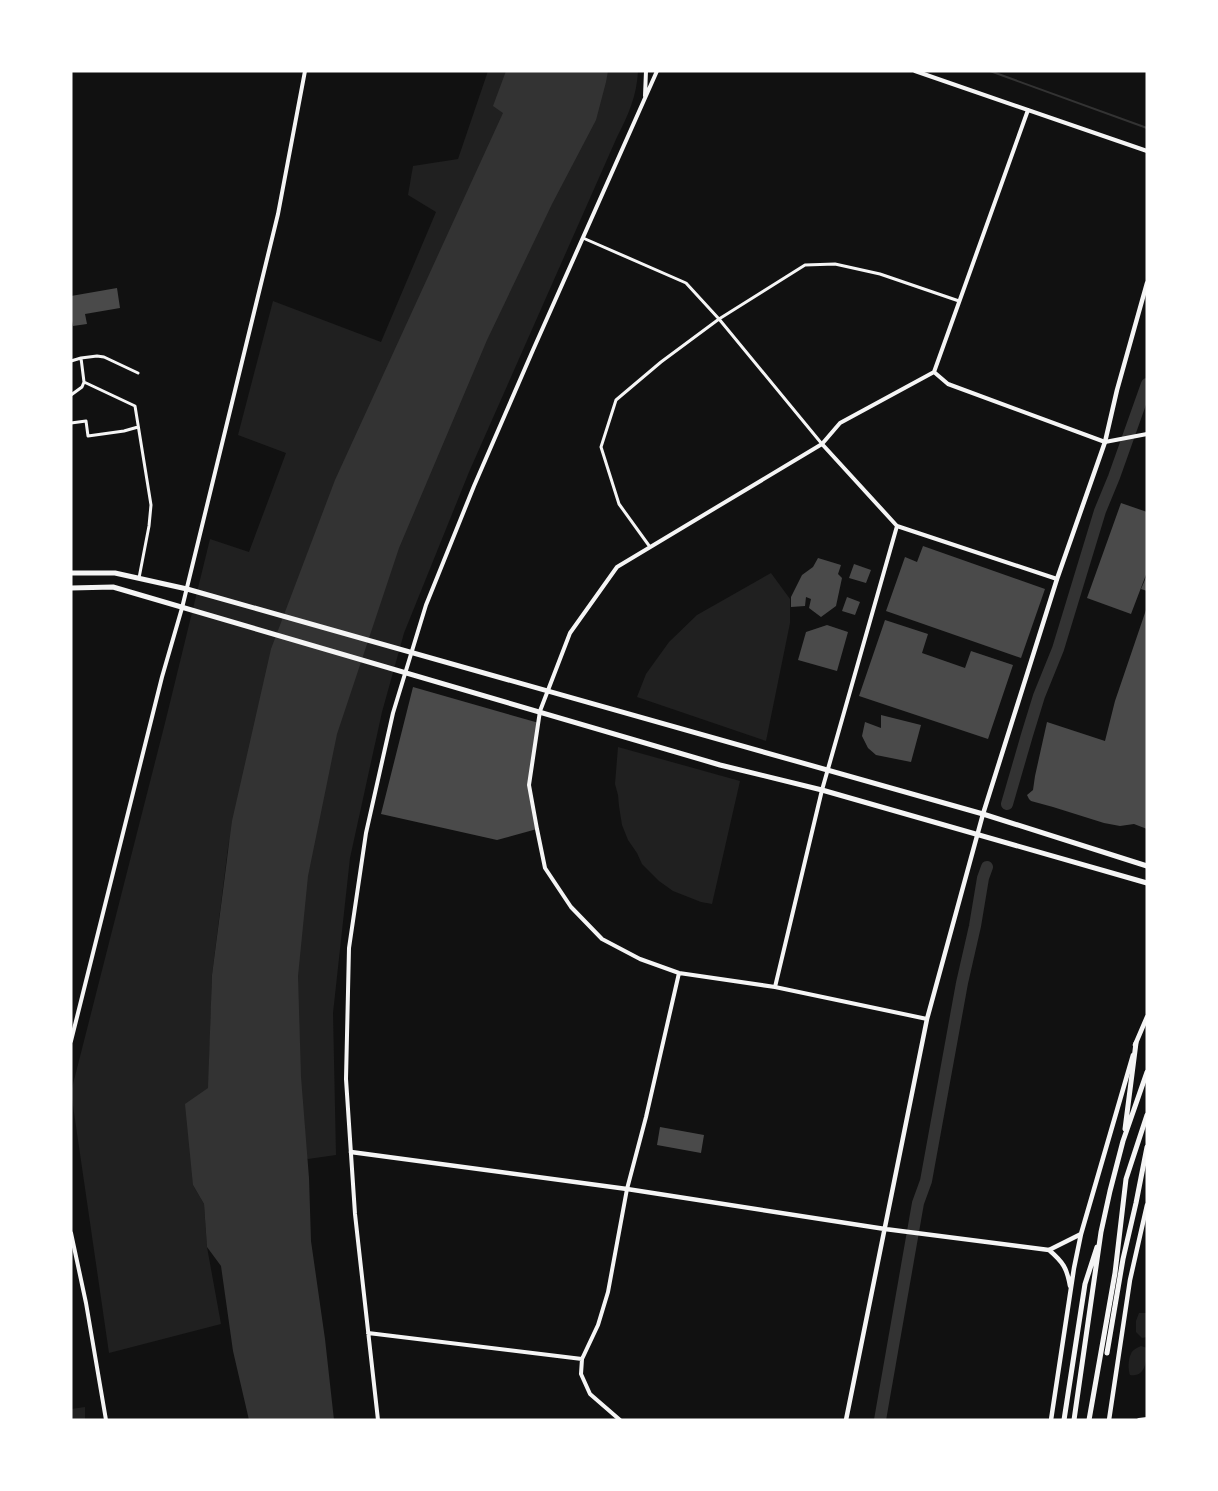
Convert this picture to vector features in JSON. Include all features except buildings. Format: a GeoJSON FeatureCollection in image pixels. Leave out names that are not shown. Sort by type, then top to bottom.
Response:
{"type":"FeatureCollection","features":[{"type":"Feature","properties":{"kind":"main road"},"geometry":{"type":"LineString","coordinates":[[846,1420],[927,1019],[983,814],[1057,580],[1105,442],[1147,283]]}},
{"type":"Feature","properties":{"kind":"main road"},"geometry":{"type":"LineString","coordinates":[[71,573],[115,573],[187,589],[983,814],[1147,866]]}},
{"type":"Feature","properties":{"kind":"main road"},"geometry":{"type":"LineString","coordinates":[[71,588],[113,587],[720,765],[822,790],[1147,883]]}},
{"type":"Feature","properties":{"kind":"main road"},"geometry":{"type":"LineString","coordinates":[[1051,1420],[1081,1234],[1136,1043],[1147,1016]]}},
{"type":"Feature","properties":{"kind":"main road"},"geometry":{"type":"LineString","coordinates":[[1123,1141],[1136,1043]]}},
{"type":"Feature","properties":{"kind":"main road"},"geometry":{"type":"LineString","coordinates":[[1074,1420],[1102,1232],[1110,1191],[1123,1141],[1147,1072]]}},
{"type":"Feature","properties":{"kind":"main road"},"geometry":{"type":"LineString","coordinates":[[1089,1420],[1115,1273],[1126,1179],[1147,1114]]}},
{"type":"Feature","properties":{"kind":"main road"},"geometry":{"type":"LineString","coordinates":[[1136,1203],[1147,1147]]}},
{"type":"Feature","properties":{"kind":"main road"},"geometry":{"type":"LineString","coordinates":[[351,1152],[627,1190],[885,1229],[1049,1250],[1061,1260],[1068,1273],[1070,1294]]}},
{"type":"Feature","properties":{"kind":"main road"},"geometry":{"type":"LineString","coordinates":[[1107,1353],[1122,1260],[1147,1164]]}},
{"type":"Feature","properties":{"kind":"main road"},"geometry":{"type":"LineString","coordinates":[[1109,1420],[1130,1280],[1147,1205]]}},
{"type":"Feature","properties":{"kind":"main road"},"geometry":{"type":"LineString","coordinates":[[1064,1420],[1084,1284],[1102,1232]]}},
{"type":"Feature","properties":{"kind":"main road"},"geometry":{"type":"LineString","coordinates":[[1049,1250],[1081,1234]]}},
{"type":"Feature","properties":{"kind":"street"},"geometry":{"type":"LineString","coordinates":[[71,1041],[162,676],[187,589],[278,214],[305,71]]}},
{"type":"Feature","properties":{"kind":"street"},"geometry":{"type":"LineString","coordinates":[[644,100],[646,71]]}},
{"type":"Feature","properties":{"kind":"street"},"geometry":{"type":"LineString","coordinates":[[378,1420],[355,1214],[346,1079],[349,948],[366,833],[393,713],[426,605],[478,477],[658,71]]}},
{"type":"Feature","properties":{"kind":"street"},"geometry":{"type":"LineString","coordinates":[[915,71],[1147,151]]}},
{"type":"Feature","properties":{"kind":"street"},"geometry":{"type":"LineString","coordinates":[[927,1019],[775,987],[678,973],[640,959],[602,939],[571,907],[545,868],[529,785],[540,711],[570,633],[617,567],[822,444],[840,423],[934,372],[1028,110]]}},
{"type":"Feature","properties":{"kind":"street"},"geometry":{"type":"LineString","coordinates":[[583,238],[686,283],[719,319],[822,444],[897,526],[1057,580]]}},
{"type":"Feature","properties":{"kind":"street"},"geometry":{"type":"LineString","coordinates":[[650,547],[618,504],[601,447],[616,400],[661,362],[719,319],[805,265],[835,264],[880,274],[959,301]]}},
{"type":"Feature","properties":{"kind":"street"},"geometry":{"type":"LineString","coordinates":[[71,361],[98,356],[138,373]]}},
{"type":"Feature","properties":{"kind":"street"},"geometry":{"type":"LineString","coordinates":[[71,394],[77,392],[84,382],[81,358]]}},
{"type":"Feature","properties":{"kind":"street"},"geometry":{"type":"LineString","coordinates":[[934,372],[948,384],[1105,442],[1147,434]]}},
{"type":"Feature","properties":{"kind":"street"},"geometry":{"type":"LineString","coordinates":[[84,382],[135,406],[151,505],[149,526],[138,578]]}},
{"type":"Feature","properties":{"kind":"street"},"geometry":{"type":"LineString","coordinates":[[71,423],[86,421],[88,436],[138,427]]}},
{"type":"Feature","properties":{"kind":"street"},"geometry":{"type":"LineString","coordinates":[[775,987],[827,771],[897,526]]}},
{"type":"Feature","properties":{"kind":"street"},"geometry":{"type":"LineString","coordinates":[[620,1420],[590,1394],[581,1374],[582,1359],[598,1325],[608,1292],[627,1190],[646,1117],[678,973]]}},
{"type":"Feature","properties":{"kind":"street"},"geometry":{"type":"LineString","coordinates":[[71,1233],[86,1303],[106,1420]]}},
{"type":"Feature","properties":{"kind":"street"},"geometry":{"type":"LineString","coordinates":[[368,1333],[582,1359]]}},
{"type":"Feature","properties":{"kind":"street"},"geometry":{"type":"LineString","coordinates":[[1139,1420],[1147,1419]]}},
{"type":"Feature","properties":{"kind":"shaded area"},"geometry":{"type":"Polygon","coordinates":[[[488,71],[638,71],[634,97],[628,113],[469,472],[404,633],[382,712],[350,858],[333,1013],[336,1155],[308,1159],[208,1088],[193,1185],[204,1204],[207,1247],[221,1324],[109,1353],[71,1092],[210,539],[249,552],[286,453],[238,435],[273,301],[381,342],[436,212],[408,195],[413,166],[458,159],[488,71]],[[229,840],[212,975],[209,1074],[229,840]]]}},
{"type":"Feature","properties":{"kind":"shaded area"},"geometry":{"type":"Polygon","coordinates":[[[506,71],[608,71],[596,120],[552,204],[487,340],[399,548],[337,734],[308,876],[298,976],[301,1077],[309,1178],[311,1241],[334,1420],[249,1420],[233,1351],[221,1266],[207,1247],[204,1204],[193,1185],[185,1104],[208,1088],[212,975],[232,821],[271,649],[335,480],[503,113],[493,106],[506,71]]]}},
{"type":"Feature","properties":{"kind":"shaded area"},"geometry":{"type":"Polygon","coordinates":[[[771,573],[790,599],[790,623],[766,741],[637,697],[646,674],[669,642],[697,615],[771,573]]]}},
{"type":"Feature","properties":{"kind":"shaded area"},"geometry":{"type":"Polygon","coordinates":[[[618,747],[740,781],[712,904],[701,902],[673,891],[659,881],[642,864],[628,840],[622,825],[615,784],[618,747]]]}},
{"type":"Feature","properties":{"kind":"shaded area"},"geometry":{"type":"Polygon","coordinates":[[[1139,1313],[1147,1313],[1147,1337],[1142,1338],[1136,1332],[1136,1321],[1139,1313]]]}},
{"type":"Feature","properties":{"kind":"shaded area"},"geometry":{"type":"Polygon","coordinates":[[[1141,1346],[1147,1348],[1144,1367],[1139,1374],[1130,1375],[1130,1356],[1134,1350],[1141,1346]]]}},
{"type":"Feature","properties":{"kind":"shaded area"},"geometry":{"type":"Polygon","coordinates":[[[85,1407],[85,1420],[71,1420],[71,1409],[85,1407]]]}},
{"type":"Feature","properties":{"kind":"waterway"},"geometry":{"type":"LineString","coordinates":[[990,71],[1147,128]]}},
{"type":"Feature","properties":{"kind":"waterway"},"geometry":{"type":"LineString","coordinates":[[1007,804],[1039,696],[1058,649],[1100,511],[1147,384]]}},
{"type":"Feature","properties":{"kind":"waterway"},"geometry":{"type":"LineString","coordinates":[[880,1420],[918,1203],[926,1181],[962,983],[975,926],[983,878],[987,867]]}}]}
